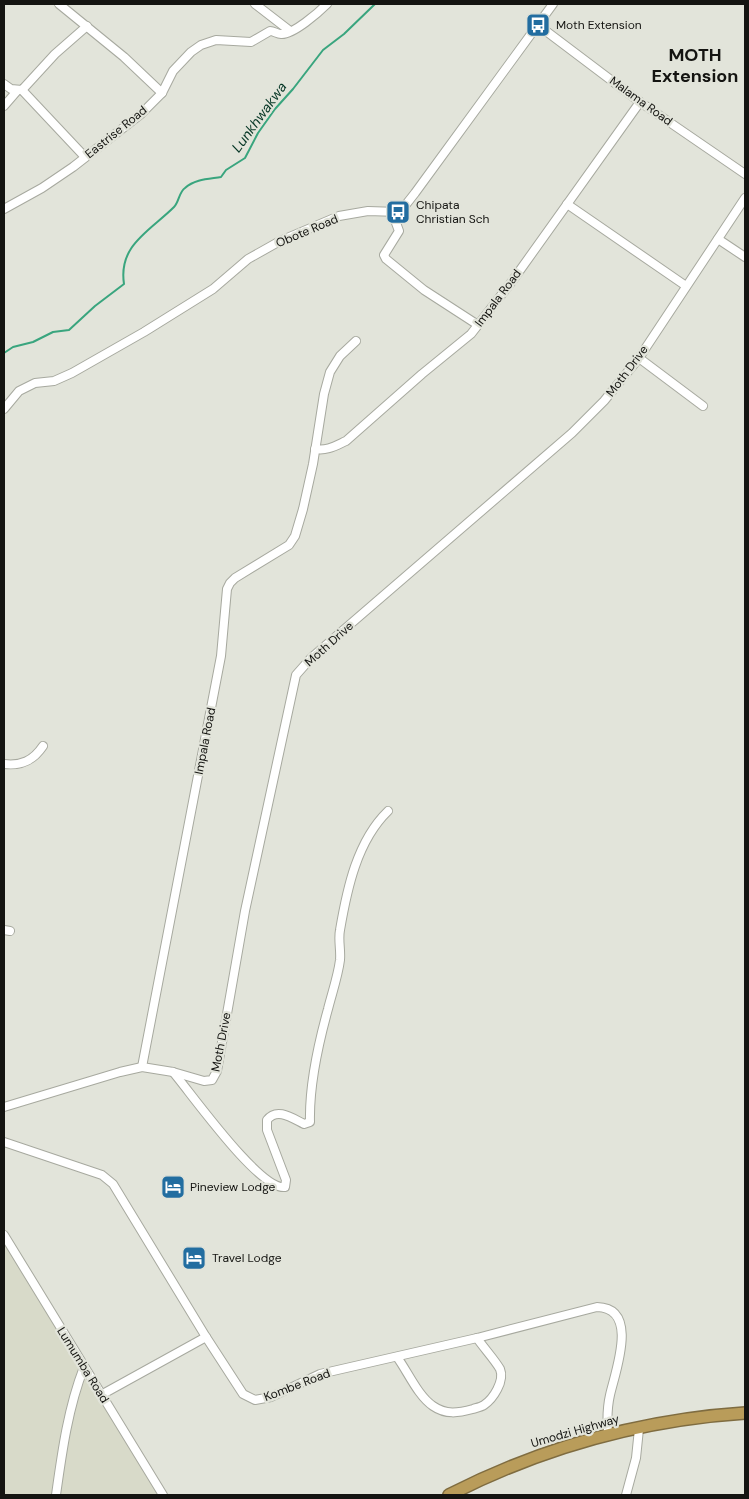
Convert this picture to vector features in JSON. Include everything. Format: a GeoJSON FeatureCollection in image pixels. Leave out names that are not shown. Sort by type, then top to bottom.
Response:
{"type":"FeatureCollection","features":[{"type":"Feature","properties":{"kind":"highway","name":"Umodzi Highway"},"geometry":{"type":"LineString","coordinates":[[449,1495],[472,1483],[534,1457],[608,1433],[639,1429],[674,1421],[745,1413]]}},
{"type":"Feature","properties":{"kind":"street"},"geometry":{"type":"LineString","coordinates":[[255,4],[290,32],[301,26],[327,4]]}},
{"type":"Feature","properties":{"kind":"street"},"geometry":{"type":"LineString","coordinates":[[478,325],[424,290],[386,259],[384,256],[386,251],[399,231],[392,212],[398,212],[404,207],[553,4]]}},
{"type":"Feature","properties":{"kind":"street"},"geometry":{"type":"LineString","coordinates":[[62,5],[124,57],[162,93]]}},
{"type":"Feature","properties":{"kind":"street","name":"Malama Road"},"geometry":{"type":"LineString","coordinates":[[538,25],[640,102],[745,174]]}},
{"type":"Feature","properties":{"kind":"street"},"geometry":{"type":"LineString","coordinates":[[4,106],[55,54],[87,26]]}},
{"type":"Feature","properties":{"kind":"street","name":"Eastrise Road"},"geometry":{"type":"LineString","coordinates":[[4,209],[42,188],[73,167],[141,114],[162,93],[173,71],[191,52],[201,45],[216,40],[251,42],[270,31],[281,34],[290,32]]}},
{"type":"Feature","properties":{"kind":"street"},"geometry":{"type":"LineString","coordinates":[[4,84],[19,90],[85,157]]}},
{"type":"Feature","properties":{"kind":"street","name":"Impala Road"},"geometry":{"type":"LineString","coordinates":[[315,449],[328,449],[346,441],[471,334],[513,280],[640,102]]}},
{"type":"Feature","properties":{"kind":"street","name":"Moth Drive"},"geometry":{"type":"LineString","coordinates":[[4,1107],[142,1067],[209,1081],[215,1076],[245,911],[296,675],[311,658],[572,433],[604,401],[639,358],[745,198]]}},
{"type":"Feature","properties":{"kind":"street"},"geometry":{"type":"LineString","coordinates":[[567,204],[686,286]]}},
{"type":"Feature","properties":{"kind":"street","name":"Obote Road"},"geometry":{"type":"LineString","coordinates":[[4,409],[19,392],[35,383],[54,382],[144,332],[213,289],[248,259],[280,242],[339,216],[368,211],[392,212]]}},
{"type":"Feature","properties":{"kind":"street"},"geometry":{"type":"LineString","coordinates":[[718,239],[745,257]]}},
{"type":"Feature","properties":{"kind":"street","name":"Impala Road"},"geometry":{"type":"LineString","coordinates":[[142,1067],[221,656],[228,589],[235,578],[293,541],[303,509],[324,394],[330,372],[340,356],[356,341]]}},
{"type":"Feature","properties":{"kind":"street"},"geometry":{"type":"LineString","coordinates":[[639,358],[703,406]]}},
{"type":"Feature","properties":{"kind":"street"},"geometry":{"type":"LineString","coordinates":[[4,764],[25,763],[38,753],[43,746]]}},
{"type":"Feature","properties":{"kind":"street"},"geometry":{"type":"LineString","coordinates":[[173,1072],[245,1161],[270,1183],[282,1188],[285,1187],[286,1180],[267,1130],[267,1120],[270,1115],[280,1113],[304,1124],[310,1122],[310,1101],[324,1022],[340,960],[340,932],[354,869],[377,822],[388,811]]}},
{"type":"Feature","properties":{"kind":"street","name":"Kombe Road"},"geometry":{"type":"LineString","coordinates":[[4,1142],[102,1175],[113,1184],[243,1394],[255,1400],[271,1397],[320,1374],[477,1338],[597,1307],[606,1307],[613,1311],[618,1318],[622,1345],[610,1394],[607,1416],[608,1433]]}},
{"type":"Feature","properties":{"kind":"street","name":"Lumumba Road"},"geometry":{"type":"LineString","coordinates":[[4,1235],[163,1495]]}},
{"type":"Feature","properties":{"kind":"street"},"geometry":{"type":"LineString","coordinates":[[101,1395],[206,1337]]}},
{"type":"Feature","properties":{"kind":"street"},"geometry":{"type":"LineString","coordinates":[[397,1357],[420,1393],[432,1405],[444,1412],[459,1413],[484,1405],[499,1388],[500,1370],[477,1338]]}},
{"type":"Feature","properties":{"kind":"street"},"geometry":{"type":"LineString","coordinates":[[56,1495],[69,1418],[75,1391],[84,1367]]}},
{"type":"Feature","properties":{"kind":"street"},"geometry":{"type":"LineString","coordinates":[[626,1495],[636,1458],[639,1429]]}},
{"type":"Feature","properties":{"kind":"shaded area"},"geometry":{"type":"Polygon","coordinates":[[[4,1230],[166,1495],[4,1495],[4,1230]]]}},
{"type":"Feature","properties":{"kind":"waterway","name":"Lunkhwakwa"},"geometry":{"type":"LineString","coordinates":[[4,353],[13,347],[33,342],[53,332],[69,330],[95,306],[124,284],[123,270],[131,249],[146,232],[174,207],[181,192],[189,185],[198,181],[221,177],[226,170],[245,158],[258,133],[275,109],[323,50],[344,34],[375,4]]}},
{"type":"Feature","properties":{"kind":"place","name":"Moth Extension"},"geometry":{"type":"Point","coordinates":[538,25]}},
{"type":"Feature","properties":{"kind":"place","name":"Chipata Christian Sch"},"geometry":{"type":"Point","coordinates":[398,212]}},
{"type":"Feature","properties":{"kind":"place","name":"Pineview Lodge"},"geometry":{"type":"Point","coordinates":[173,1187]}},
{"type":"Feature","properties":{"kind":"place","name":"Travel Lodge"},"geometry":{"type":"Point","coordinates":[194,1258]}},
{"type":"Feature","properties":{"kind":"district","name":"MOTH Extension"},"geometry":{"type":"Point","coordinates":[695,65]}}]}
